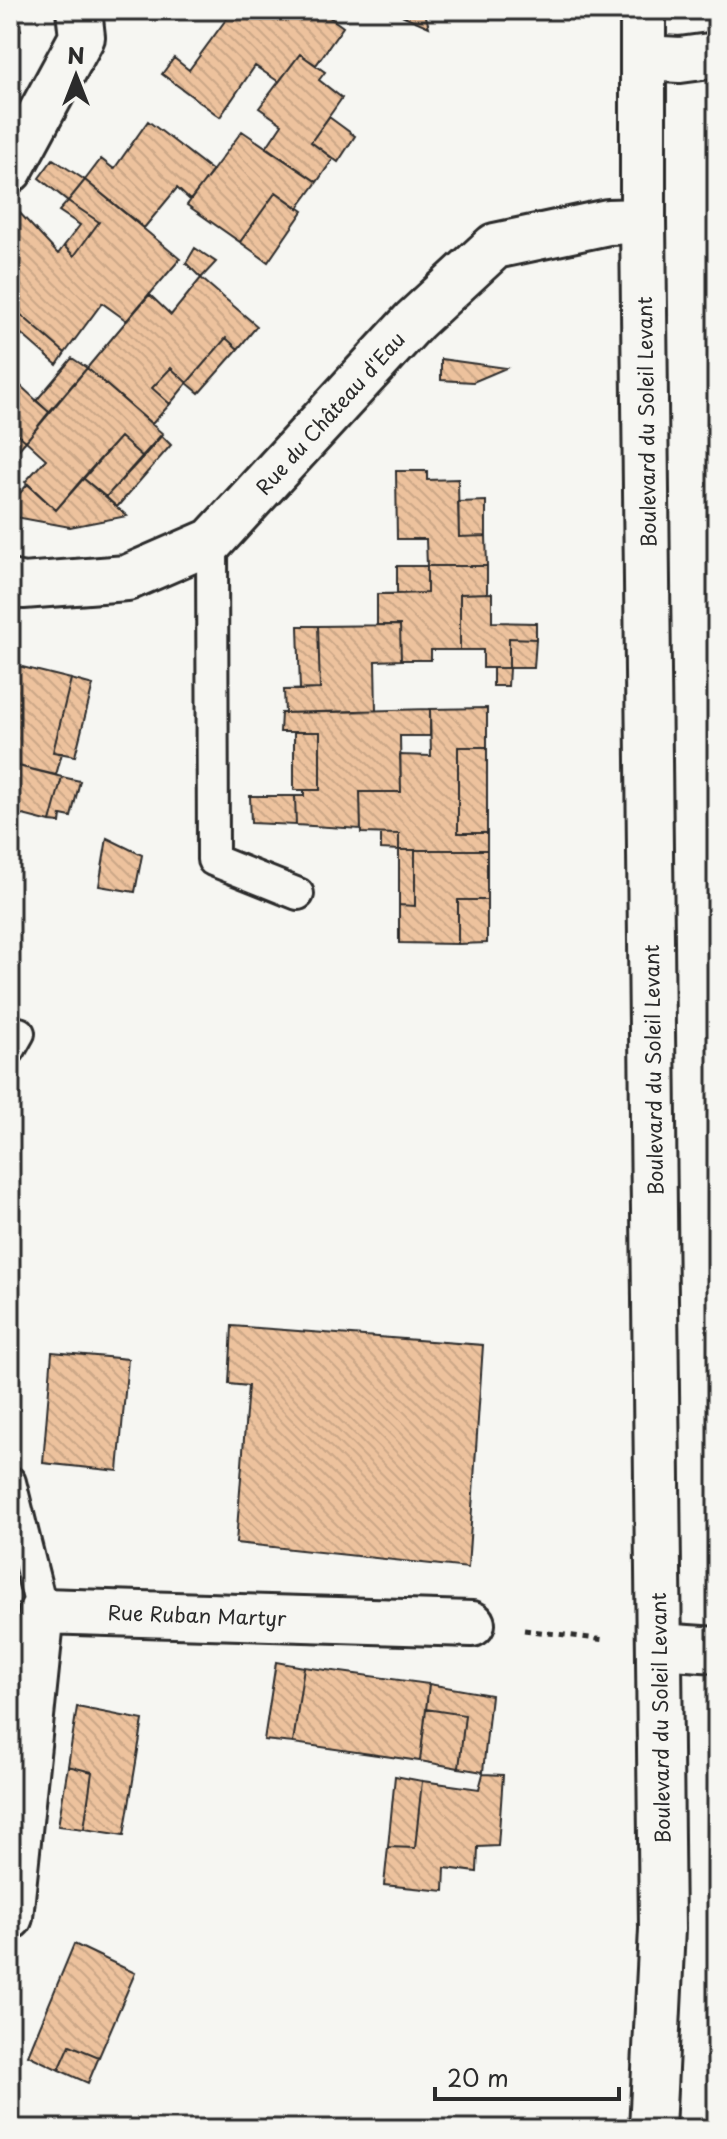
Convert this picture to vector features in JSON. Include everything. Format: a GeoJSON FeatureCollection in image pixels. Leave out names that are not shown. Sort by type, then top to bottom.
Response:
{"type":"FeatureCollection","features":[{"type":"Feature","properties":{"kind":"main road"},"geometry":{"type":"LineString","coordinates":[[10,170],[82,37],[79,10]]}},
{"type":"Feature","properties":{"kind":"main road","name":"Boulevard du Soleil Levant"},"geometry":{"type":"LineString","coordinates":[[643,10],[662,1929],[652,2129]]}},
{"type":"Feature","properties":{"kind":"main road"},"geometry":{"type":"LineString","coordinates":[[643,58],[680,60],[717,55]]}},
{"type":"Feature","properties":{"kind":"main road","name":"Rue du Château d'Eau"},"geometry":{"type":"LineString","coordinates":[[10,583],[23,586],[127,578],[212,541],[414,321],[495,246],[608,222],[643,221]]}},
{"type":"Feature","properties":{"kind":"main road"},"geometry":{"type":"LineString","coordinates":[[10,1917],[42,1611]]}},
{"type":"Feature","properties":{"kind":"main road","name":"Rue Ruban Martyr"},"geometry":{"type":"LineString","coordinates":[[42,1611],[472,1624]]}},
{"type":"Feature","properties":{"kind":"main road"},"geometry":{"type":"LineString","coordinates":[[659,1646],[717,1650]]}},
{"type":"Feature","properties":{"kind":"lane"},"geometry":{"type":"LineString","coordinates":[[212,541],[213,860],[298,894]]}},
{"type":"Feature","properties":{"kind":"lane"},"geometry":{"type":"LineString","coordinates":[[10,1482],[42,1611]]}},
{"type":"Feature","properties":{"kind":"path"},"geometry":{"type":"LineString","coordinates":[[472,1624],[659,1646]]}},
{"type":"Feature","properties":{"kind":"building"},"geometry":{"type":"Polygon","coordinates":[[[10,10],[14,10],[21,30],[10,35],[10,10]]]}},
{"type":"Feature","properties":{"kind":"building"},"geometry":{"type":"Polygon","coordinates":[[[233,10],[320,10],[343,27],[316,65],[300,54],[279,82],[255,66],[220,117],[162,74],[174,58],[189,70],[233,10]]]}},
{"type":"Feature","properties":{"kind":"building"},"geometry":{"type":"Polygon","coordinates":[[[390,10],[424,10],[429,27],[390,10]]]}},
{"type":"Feature","properties":{"kind":"building"},"geometry":{"type":"Polygon","coordinates":[[[300,54],[325,72],[319,80],[342,98],[311,142],[333,159],[317,182],[266,148],[282,124],[259,108],[300,54]]]}},
{"type":"Feature","properties":{"kind":"building"},"geometry":{"type":"Polygon","coordinates":[[[10,64],[19,85],[10,95],[10,64]]]}},
{"type":"Feature","properties":{"kind":"building"},"geometry":{"type":"Polygon","coordinates":[[[329,117],[355,136],[338,162],[311,142],[329,117]]]}},
{"type":"Feature","properties":{"kind":"building"},"geometry":{"type":"Polygon","coordinates":[[[148,121],[213,171],[190,200],[177,188],[144,228],[85,180],[101,159],[114,169],[148,121]]]}},
{"type":"Feature","properties":{"kind":"building"},"geometry":{"type":"Polygon","coordinates":[[[242,131],[317,182],[298,208],[276,192],[240,242],[187,205],[242,131]]]}},
{"type":"Feature","properties":{"kind":"building"},"geometry":{"type":"Polygon","coordinates":[[[53,159],[85,180],[68,201],[39,178],[53,159]]]}},
{"type":"Feature","properties":{"kind":"building"},"geometry":{"type":"Polygon","coordinates":[[[85,180],[180,259],[127,321],[102,303],[65,353],[20,314],[10,324],[10,216],[17,210],[58,254],[64,246],[74,256],[99,222],[68,201],[85,180]]]}},
{"type":"Feature","properties":{"kind":"building"},"geometry":{"type":"Polygon","coordinates":[[[276,192],[303,211],[268,262],[240,242],[276,192]]]}},
{"type":"Feature","properties":{"kind":"building"},"geometry":{"type":"Polygon","coordinates":[[[68,201],[99,222],[74,256],[64,246],[80,225],[59,211],[68,201]]]}},
{"type":"Feature","properties":{"kind":"building"},"geometry":{"type":"Polygon","coordinates":[[[195,248],[216,262],[201,278],[186,263],[195,248]]]}},
{"type":"Feature","properties":{"kind":"building"},"geometry":{"type":"Polygon","coordinates":[[[201,278],[257,326],[238,349],[226,338],[187,383],[171,368],[152,388],[170,404],[152,424],[87,368],[149,294],[171,315],[201,278]]]}},
{"type":"Feature","properties":{"kind":"building"},"geometry":{"type":"Polygon","coordinates":[[[20,314],[65,353],[57,365],[11,325],[20,314]]]}},
{"type":"Feature","properties":{"kind":"building"},"geometry":{"type":"Polygon","coordinates":[[[226,338],[238,349],[199,393],[187,383],[226,338]]]}},
{"type":"Feature","properties":{"kind":"building"},"geometry":{"type":"Polygon","coordinates":[[[72,358],[87,368],[49,412],[36,401],[72,358]]]}},
{"type":"Feature","properties":{"kind":"building"},"geometry":{"type":"Polygon","coordinates":[[[441,359],[506,368],[473,382],[441,380],[441,359]]]}},
{"type":"Feature","properties":{"kind":"building"},"geometry":{"type":"Polygon","coordinates":[[[87,368],[163,434],[143,457],[120,437],[56,510],[25,482],[46,459],[26,441],[87,368]]]}},
{"type":"Feature","properties":{"kind":"building"},"geometry":{"type":"Polygon","coordinates":[[[171,368],[187,383],[170,404],[152,388],[171,368]]]}},
{"type":"Feature","properties":{"kind":"building"},"geometry":{"type":"Polygon","coordinates":[[[10,376],[49,412],[26,441],[10,428],[10,376]]]}},
{"type":"Feature","properties":{"kind":"building"},"geometry":{"type":"Polygon","coordinates":[[[10,428],[26,441],[10,459],[10,428]]]}},
{"type":"Feature","properties":{"kind":"building"},"geometry":{"type":"Polygon","coordinates":[[[161,435],[171,445],[117,507],[106,497],[161,435]]]}},
{"type":"Feature","properties":{"kind":"building"},"geometry":{"type":"Polygon","coordinates":[[[120,437],[143,457],[106,497],[83,478],[120,437]]]}},
{"type":"Feature","properties":{"kind":"building"},"geometry":{"type":"Polygon","coordinates":[[[396,471],[427,471],[427,480],[458,479],[459,537],[486,536],[487,566],[427,566],[426,539],[397,539],[396,471]]]}},
{"type":"Feature","properties":{"kind":"building"},"geometry":{"type":"Polygon","coordinates":[[[83,478],[127,516],[70,527],[10,516],[10,504],[28,484],[56,510],[83,478]]]}},
{"type":"Feature","properties":{"kind":"building"},"geometry":{"type":"Polygon","coordinates":[[[486,501],[486,536],[459,537],[458,502],[486,501]]]}},
{"type":"Feature","properties":{"kind":"building"},"geometry":{"type":"Polygon","coordinates":[[[397,566],[427,566],[427,593],[397,594],[397,566]]]}},
{"type":"Feature","properties":{"kind":"building"},"geometry":{"type":"Polygon","coordinates":[[[427,566],[487,566],[487,593],[460,594],[460,650],[431,650],[431,660],[401,660],[400,625],[377,625],[377,594],[427,593],[427,566]]]}},
{"type":"Feature","properties":{"kind":"building"},"geometry":{"type":"Polygon","coordinates":[[[492,593],[492,622],[536,623],[536,639],[509,638],[509,668],[483,668],[483,650],[460,650],[460,594],[492,593]]]}},
{"type":"Feature","properties":{"kind":"building"},"geometry":{"type":"Polygon","coordinates":[[[400,625],[401,660],[375,661],[376,711],[285,713],[284,690],[320,689],[318,626],[400,625]]]}},
{"type":"Feature","properties":{"kind":"building"},"geometry":{"type":"Polygon","coordinates":[[[298,626],[318,626],[320,689],[300,690],[298,626]]]}},
{"type":"Feature","properties":{"kind":"building"},"geometry":{"type":"Polygon","coordinates":[[[509,638],[536,639],[534,668],[509,668],[509,638]]]}},
{"type":"Feature","properties":{"kind":"building"},"geometry":{"type":"Polygon","coordinates":[[[10,664],[71,679],[53,752],[62,753],[56,775],[10,764],[10,664]]]}},
{"type":"Feature","properties":{"kind":"building"},"geometry":{"type":"Polygon","coordinates":[[[493,668],[509,668],[508,686],[493,686],[493,668]]]}},
{"type":"Feature","properties":{"kind":"building"},"geometry":{"type":"Polygon","coordinates":[[[71,679],[93,685],[75,756],[53,752],[71,679]]]}},
{"type":"Feature","properties":{"kind":"building"},"geometry":{"type":"Polygon","coordinates":[[[487,708],[487,747],[458,747],[458,833],[487,833],[487,850],[399,850],[399,834],[361,833],[360,792],[401,792],[400,755],[431,756],[430,709],[487,708]]]}},
{"type":"Feature","properties":{"kind":"building"},"geometry":{"type":"Polygon","coordinates":[[[430,709],[430,736],[400,736],[401,792],[360,792],[361,829],[296,825],[295,796],[304,796],[304,790],[320,790],[320,732],[280,732],[281,713],[430,709]]]}},
{"type":"Feature","properties":{"kind":"building"},"geometry":{"type":"Polygon","coordinates":[[[294,732],[320,732],[320,790],[294,790],[294,732]]]}},
{"type":"Feature","properties":{"kind":"building"},"geometry":{"type":"Polygon","coordinates":[[[458,747],[487,747],[487,833],[458,833],[458,747]]]}},
{"type":"Feature","properties":{"kind":"building"},"geometry":{"type":"Polygon","coordinates":[[[10,764],[62,777],[50,822],[19,814],[17,822],[10,820],[10,764]]]}},
{"type":"Feature","properties":{"kind":"building"},"geometry":{"type":"Polygon","coordinates":[[[62,777],[80,781],[71,817],[61,815],[60,823],[50,822],[62,777]]]}},
{"type":"Feature","properties":{"kind":"building"},"geometry":{"type":"Polygon","coordinates":[[[250,796],[295,796],[296,825],[251,823],[250,796]]]}},
{"type":"Feature","properties":{"kind":"building"},"geometry":{"type":"Polygon","coordinates":[[[381,834],[399,834],[399,850],[381,849],[381,834]]]}},
{"type":"Feature","properties":{"kind":"building"},"geometry":{"type":"Polygon","coordinates":[[[107,838],[142,855],[135,892],[99,886],[107,838]]]}},
{"type":"Feature","properties":{"kind":"building"},"geometry":{"type":"Polygon","coordinates":[[[399,850],[415,850],[415,906],[399,905],[399,850]]]}},
{"type":"Feature","properties":{"kind":"building"},"geometry":{"type":"Polygon","coordinates":[[[415,850],[487,850],[487,900],[458,900],[458,944],[399,943],[399,905],[415,906],[415,850]]]}},
{"type":"Feature","properties":{"kind":"building"},"geometry":{"type":"Polygon","coordinates":[[[458,900],[487,900],[487,943],[458,944],[458,900]]]}},
{"type":"Feature","properties":{"kind":"building"},"geometry":{"type":"Polygon","coordinates":[[[232,1326],[483,1345],[468,1568],[236,1543],[248,1386],[229,1384],[232,1326]]]}},
{"type":"Feature","properties":{"kind":"building"},"geometry":{"type":"Polygon","coordinates":[[[52,1352],[128,1359],[118,1471],[43,1463],[52,1352]]]}},
{"type":"Feature","properties":{"kind":"building"},"geometry":{"type":"Polygon","coordinates":[[[276,1662],[304,1667],[293,1743],[264,1740],[276,1662]]]}},
{"type":"Feature","properties":{"kind":"building"},"geometry":{"type":"Polygon","coordinates":[[[304,1667],[429,1684],[420,1761],[293,1743],[304,1667]]]}},
{"type":"Feature","properties":{"kind":"building"},"geometry":{"type":"Polygon","coordinates":[[[429,1684],[491,1695],[483,1772],[459,1768],[465,1715],[426,1709],[429,1684]]]}},
{"type":"Feature","properties":{"kind":"building"},"geometry":{"type":"Polygon","coordinates":[[[77,1707],[143,1720],[124,1835],[84,1829],[92,1772],[68,1766],[77,1707]]]}},
{"type":"Feature","properties":{"kind":"building"},"geometry":{"type":"Polygon","coordinates":[[[426,1709],[465,1715],[459,1768],[420,1761],[426,1709]]]}},
{"type":"Feature","properties":{"kind":"building"},"geometry":{"type":"Polygon","coordinates":[[[68,1766],[92,1772],[84,1829],[58,1826],[68,1766]]]}},
{"type":"Feature","properties":{"kind":"building"},"geometry":{"type":"Polygon","coordinates":[[[483,1774],[503,1775],[498,1846],[478,1847],[477,1872],[445,1868],[444,1891],[384,1885],[388,1847],[415,1848],[422,1781],[479,1789],[483,1774]]]}},
{"type":"Feature","properties":{"kind":"building"},"geometry":{"type":"Polygon","coordinates":[[[395,1776],[422,1781],[415,1848],[388,1847],[395,1776]]]}},
{"type":"Feature","properties":{"kind":"building"},"geometry":{"type":"Polygon","coordinates":[[[74,1944],[135,1973],[99,2057],[70,2045],[59,2070],[28,2055],[74,1944]]]}},
{"type":"Feature","properties":{"kind":"building"},"geometry":{"type":"Polygon","coordinates":[[[70,2045],[99,2057],[88,2083],[59,2070],[70,2045]]]}}]}
